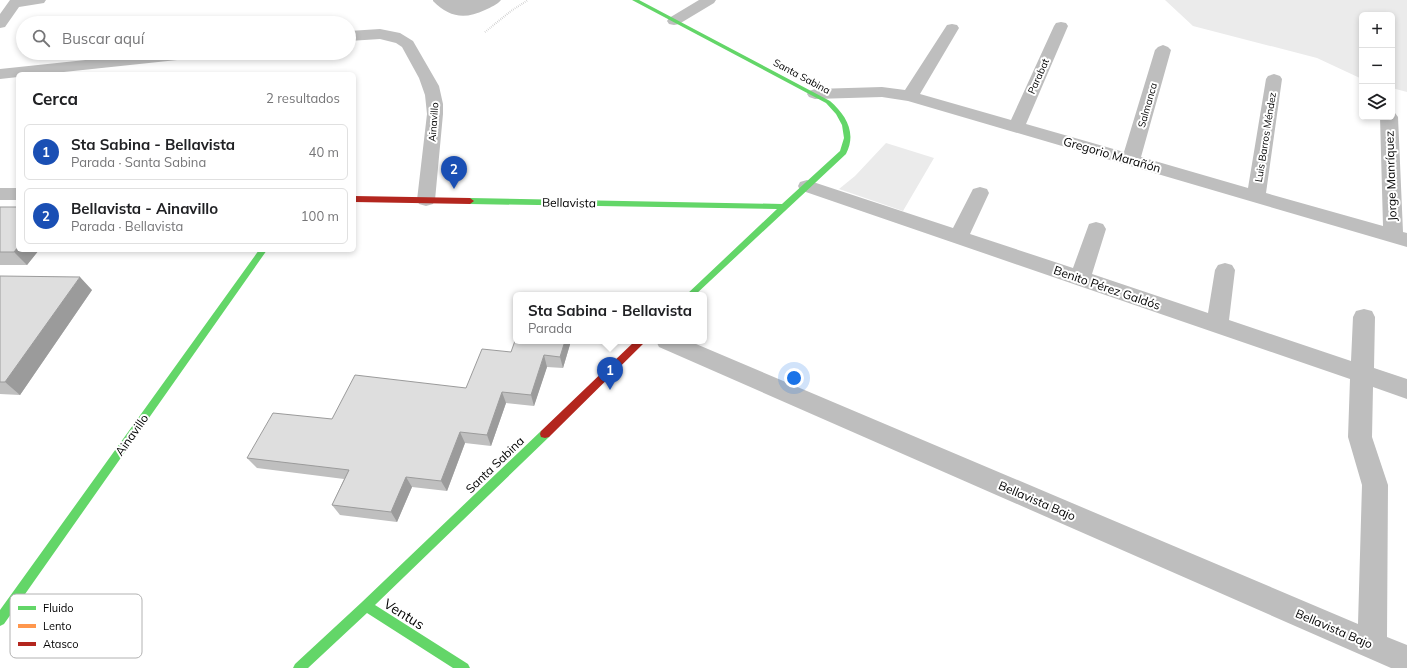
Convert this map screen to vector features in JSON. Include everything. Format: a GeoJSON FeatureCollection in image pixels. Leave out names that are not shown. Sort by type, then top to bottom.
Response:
{"type":"FeatureCollection","features":[{"type":"Feature","properties":{"kind":"street"},"geometry":{"type":"LineString","coordinates":[[0,24],[16,1],[39,0]]}},
{"type":"Feature","properties":{"kind":"street","name":"Santa Sabina"},"geometry":{"type":"LineString","coordinates":[[635,0],[815,94],[828,102],[841,114],[847,126],[849,138],[843,152],[693,292]]}},
{"type":"Feature","properties":{"kind":"street"},"geometry":{"type":"LineString","coordinates":[[674,21],[709,0]]}},
{"type":"Feature","properties":{"kind":"street","name":"Parabat"},"geometry":{"type":"LineString","coordinates":[[1016,127],[1061,26]]}},
{"type":"Feature","properties":{"kind":"street"},"geometry":{"type":"LineString","coordinates":[[910,96],[952,28]]}},
{"type":"Feature","properties":{"kind":"street","name":"Ainavillo"},"geometry":{"type":"LineString","coordinates":[[356,35],[376,34],[392,36],[408,44],[435,95],[435,114],[426,200]]}},
{"type":"Feature","properties":{"kind":"street","name":"Salmanca"},"geometry":{"type":"LineString","coordinates":[[1131,160],[1163,50]]}},
{"type":"Feature","properties":{"kind":"street"},"geometry":{"type":"LineString","coordinates":[[19,72],[131,60]]}},
{"type":"Feature","properties":{"kind":"street"},"geometry":{"type":"LineString","coordinates":[[0,74],[16,72]]}},
{"type":"Feature","properties":{"kind":"street","name":"Luis Barros Méndez"},"geometry":{"type":"LineString","coordinates":[[1256,196],[1274,79]]}},
{"type":"Feature","properties":{"kind":"street","name":"Gregorio Marañón"},"geometry":{"type":"LineString","coordinates":[[815,94],[882,92],[910,96],[1400,238]]}},
{"type":"Feature","properties":{"kind":"street","name":"Jorge Manríquez"},"geometry":{"type":"LineString","coordinates":[[1389,120],[1400,238]]}},
{"type":"Feature","properties":{"kind":"street","name":"Benito Pérez Galdós"},"geometry":{"type":"LineString","coordinates":[[807,186],[1407,389]]}},
{"type":"Feature","properties":{"kind":"street"},"geometry":{"type":"LineString","coordinates":[[958,237],[980,193]]}},
{"type":"Feature","properties":{"kind":"street"},"geometry":{"type":"LineString","coordinates":[[0,194],[16,194]]}},
{"type":"Feature","properties":{"kind":"street","name":"Bellavista"},"geometry":{"type":"LineString","coordinates":[[356,199],[784,207]]}},
{"type":"Feature","properties":{"kind":"street"},"geometry":{"type":"LineString","coordinates":[[1080,278],[1096,229]]}},
{"type":"Feature","properties":{"kind":"street","name":"Ainavillo"},"geometry":{"type":"LineString","coordinates":[[18,594],[262,252]]}},
{"type":"Feature","properties":{"kind":"street"},"geometry":{"type":"LineString","coordinates":[[1217,325],[1225,270]]}},
{"type":"Feature","properties":{"kind":"street"},"geometry":{"type":"LineString","coordinates":[[1364,317],[1360,437],[1375,485],[1391,657]]}},
{"type":"Feature","properties":{"kind":"street","name":"Santa Sabina"},"geometry":{"type":"LineString","coordinates":[[366,606],[638,344]]}},
{"type":"Feature","properties":{"kind":"street","name":"Bellavista Bajo"},"geometry":{"type":"LineString","coordinates":[[674,344],[1391,657]]}},
{"type":"Feature","properties":{"kind":"street","name":"Ainavillo"},"geometry":{"type":"LineString","coordinates":[[0,620],[10,606]]}},
{"type":"Feature","properties":{"kind":"street","name":"Ventus"},"geometry":{"type":"LineString","coordinates":[[299,668],[366,606],[464,668]]}},
{"type":"Feature","properties":{"kind":"path"},"geometry":{"type":"LineString","coordinates":[[485,32],[511,11],[528,0]]}},
{"type":"Feature","properties":{"kind":"shaded area"},"geometry":{"type":"Polygon","coordinates":[[[433,0],[501,0],[496,5],[485,10],[464,16],[451,14],[445,11],[433,0]]]}},
{"type":"Feature","properties":{"kind":"shaded area"},"geometry":{"type":"Polygon","coordinates":[[[1165,0],[1407,0],[1407,92],[1395,89],[1395,12],[1359,12],[1359,78],[1317,58],[1193,26],[1165,0]]]}},
{"type":"Feature","properties":{"kind":"shaded area"},"geometry":{"type":"Polygon","coordinates":[[[886,143],[934,158],[903,211],[839,189],[855,176],[886,143]]]}},
{"type":"Feature","properties":{"kind":"building"},"geometry":{"type":"Polygon","coordinates":[[[0,207],[16,207],[16,250],[14,252],[0,252],[0,207]]]}},
{"type":"Feature","properties":{"kind":"building"},"geometry":{"type":"Polygon","coordinates":[[[0,276],[80,277],[5,382],[0,382],[0,276]]]}},
{"type":"Feature","properties":{"kind":"building"},"geometry":{"type":"Polygon","coordinates":[[[514,344],[564,344],[560,357],[544,355],[531,395],[502,392],[487,435],[460,432],[441,481],[406,477],[391,512],[332,505],[349,470],[247,458],[273,413],[332,419],[355,375],[466,388],[482,349],[511,352],[514,344]]]}},
{"type":"Feature","properties":{"kind":"traffic: fast"},"geometry":{"type":"LineString","coordinates":[[635,0],[828,102],[834,107],[842,119],[847,131],[846,145],[843,152],[693,292]]}},
{"type":"Feature","properties":{"kind":"traffic: fast"},"geometry":{"type":"LineString","coordinates":[[470,201],[784,207]]}},
{"type":"Feature","properties":{"kind":"traffic: fast"},"geometry":{"type":"LineString","coordinates":[[18,594],[262,252]]}},
{"type":"Feature","properties":{"kind":"traffic: fast"},"geometry":{"type":"LineString","coordinates":[[299,668],[366,606],[545,434]]}},
{"type":"Feature","properties":{"kind":"traffic: fast"},"geometry":{"type":"LineString","coordinates":[[0,620],[10,606]]}},
{"type":"Feature","properties":{"kind":"traffic: fast"},"geometry":{"type":"LineString","coordinates":[[366,606],[464,668]]}},
{"type":"Feature","properties":{"kind":"traffic: jam"},"geometry":{"type":"LineString","coordinates":[[356,199],[470,201]]}},
{"type":"Feature","properties":{"kind":"traffic: jam"},"geometry":{"type":"LineString","coordinates":[[545,434],[638,344]]}},
{"type":"Feature","properties":{"kind":"place","name":"Bellavista - Ainavillo"},"geometry":{"type":"Point","coordinates":[454,189]}},
{"type":"Feature","properties":{"kind":"place","name":"Sta Sabina - Bellavista"},"geometry":{"type":"Point","coordinates":[610,390]}}]}
